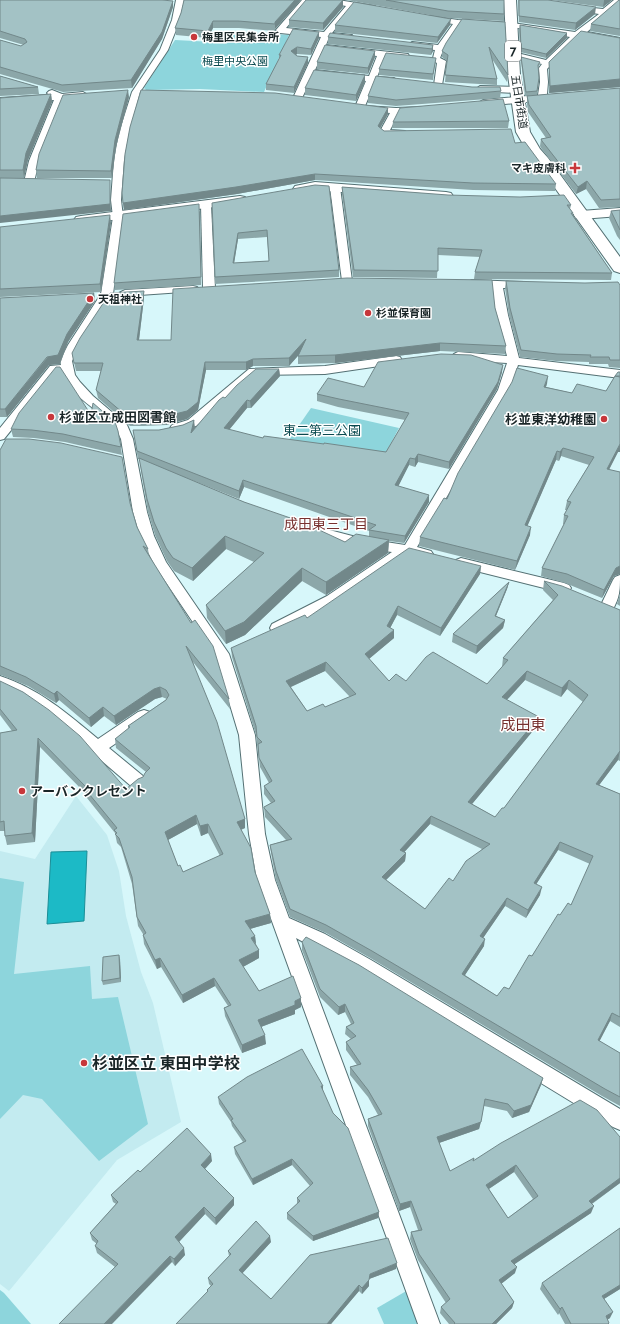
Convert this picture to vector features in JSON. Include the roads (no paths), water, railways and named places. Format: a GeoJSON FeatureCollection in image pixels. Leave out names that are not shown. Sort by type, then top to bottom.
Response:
{"type":"FeatureCollection","features":[{"type":"Feature","properties":{"kind":"main road","name":"五日市街道"},"geometry":{"type":"LineString","coordinates":[[510,0],[518,132],[620,268]]}},
{"type":"Feature","properties":{"kind":"main road"},"geometry":{"type":"LineString","coordinates":[[284,192],[315,186],[456,196]]}},
{"type":"Feature","properties":{"kind":"main road"},"geometry":{"type":"LineString","coordinates":[[550,197],[567,196]]}},
{"type":"Feature","properties":{"kind":"main road"},"geometry":{"type":"LineString","coordinates":[[70,221],[254,198]]}},
{"type":"Feature","properties":{"kind":"main road"},"geometry":{"type":"LineString","coordinates":[[581,215],[620,212]]}},
{"type":"Feature","properties":{"kind":"street"},"geometry":{"type":"LineString","coordinates":[[306,0],[280,30],[357,38]]}},
{"type":"Feature","properties":{"kind":"street"},"geometry":{"type":"LineString","coordinates":[[324,0],[380,9]]}},
{"type":"Feature","properties":{"kind":"street"},"geometry":{"type":"LineString","coordinates":[[542,98],[544,82],[543,68],[578,34],[619,0]]}},
{"type":"Feature","properties":{"kind":"street"},"geometry":{"type":"LineString","coordinates":[[177,2],[176,20],[164,50],[132,92],[113,183],[118,216],[107,294],[74,345],[66,361],[69,375],[80,390],[123,428],[132,432],[126,461],[147,536],[160,563],[222,654],[247,735],[257,834],[265,876],[429,1324]]}},
{"type":"Feature","properties":{"kind":"street"},"geometry":{"type":"LineString","coordinates":[[308,99],[294,97],[310,72],[326,35],[351,4]]}},
{"type":"Feature","properties":{"kind":"street"},"geometry":{"type":"LineString","coordinates":[[567,6],[604,12]]}},
{"type":"Feature","properties":{"kind":"street"},"geometry":{"type":"LineString","coordinates":[[424,17],[458,22],[512,25],[620,41]]}},
{"type":"Feature","properties":{"kind":"street"},"geometry":{"type":"LineString","coordinates":[[438,85],[442,61],[432,59],[458,22]]}},
{"type":"Feature","properties":{"kind":"street"},"geometry":{"type":"LineString","coordinates":[[402,43],[440,48]]}},
{"type":"Feature","properties":{"kind":"street"},"geometry":{"type":"LineString","coordinates":[[321,47],[413,57]]}},
{"type":"Feature","properties":{"kind":"street"},"geometry":{"type":"LineString","coordinates":[[382,54],[372,78],[356,107],[396,111],[432,108]]}},
{"type":"Feature","properties":{"kind":"street"},"geometry":{"type":"LineString","coordinates":[[513,55],[549,63]]}},
{"type":"Feature","properties":{"kind":"street"},"geometry":{"type":"LineString","coordinates":[[303,58],[316,60]]}},
{"type":"Feature","properties":{"kind":"street"},"geometry":{"type":"LineString","coordinates":[[310,72],[401,81]]}},
{"type":"Feature","properties":{"kind":"street"},"geometry":{"type":"LineString","coordinates":[[35,88],[60,96]]}},
{"type":"Feature","properties":{"kind":"street"},"geometry":{"type":"LineString","coordinates":[[472,89],[517,96],[542,98],[558,96]]}},
{"type":"Feature","properties":{"kind":"street"},"geometry":{"type":"LineString","coordinates":[[132,92],[151,92]]}},
{"type":"Feature","properties":{"kind":"street"},"geometry":{"type":"LineString","coordinates":[[0,102],[60,96],[90,95]]}},
{"type":"Feature","properties":{"kind":"street"},"geometry":{"type":"LineString","coordinates":[[29,182],[34,161],[60,96]]}},
{"type":"Feature","properties":{"kind":"street"},"geometry":{"type":"LineString","coordinates":[[475,104],[517,96]]}},
{"type":"Feature","properties":{"kind":"street"},"geometry":{"type":"LineString","coordinates":[[396,111],[384,133],[414,133]]}},
{"type":"Feature","properties":{"kind":"street"},"geometry":{"type":"LineString","coordinates":[[335,187],[343,281],[362,281]]}},
{"type":"Feature","properties":{"kind":"street"},"geometry":{"type":"LineString","coordinates":[[92,296],[214,288],[206,205]]}},
{"type":"Feature","properties":{"kind":"street"},"geometry":{"type":"LineString","coordinates":[[459,283],[538,285]]}},
{"type":"Feature","properties":{"kind":"street"},"geometry":{"type":"LineString","coordinates":[[263,635],[332,600],[407,550],[504,390],[514,360],[502,315],[497,284]]}},
{"type":"Feature","properties":{"kind":"street"},"geometry":{"type":"LineString","coordinates":[[447,356],[514,360],[620,374]]}},
{"type":"Feature","properties":{"kind":"street"},"geometry":{"type":"LineString","coordinates":[[166,431],[192,423],[253,372],[325,370],[408,359]]}},
{"type":"Feature","properties":{"kind":"street"},"geometry":{"type":"LineString","coordinates":[[4,440],[54,369],[68,369]]}},
{"type":"Feature","properties":{"kind":"street"},"geometry":{"type":"LineString","coordinates":[[126,461],[148,468]]}},
{"type":"Feature","properties":{"kind":"street"},"geometry":{"type":"LineString","coordinates":[[301,528],[360,543],[407,550],[564,588],[579,595]]}},
{"type":"Feature","properties":{"kind":"street"},"geometry":{"type":"LineString","coordinates":[[607,607],[620,580]]}},
{"type":"Feature","properties":{"kind":"street"},"geometry":{"type":"LineString","coordinates":[[593,601],[620,613]]}},
{"type":"Feature","properties":{"kind":"street"},"geometry":{"type":"LineString","coordinates":[[222,654],[236,648]]}},
{"type":"Feature","properties":{"kind":"street"},"geometry":{"type":"LineString","coordinates":[[0,682],[31,696],[57,714],[137,781]]}},
{"type":"Feature","properties":{"kind":"street"},"geometry":{"type":"LineString","coordinates":[[98,747],[155,708]]}},
{"type":"Feature","properties":{"kind":"street"},"geometry":{"type":"LineString","coordinates":[[282,923],[319,940],[365,966],[620,1120]]}},
{"type":"Feature","properties":{"kind":"place","name":"梅里区民集会所"},"geometry":{"type":"Point","coordinates":[194,37]}},
{"type":"Feature","properties":{"kind":"place","name":"マキ皮膚科"},"geometry":{"type":"Point","coordinates":[575,168]}},
{"type":"Feature","properties":{"kind":"place","name":"天祖神社"},"geometry":{"type":"Point","coordinates":[90,299]}},
{"type":"Feature","properties":{"kind":"place","name":"杉並保育園"},"geometry":{"type":"Point","coordinates":[368,313]}},
{"type":"Feature","properties":{"kind":"place","name":"杉並区立成田図書館"},"geometry":{"type":"Point","coordinates":[51,417]}},
{"type":"Feature","properties":{"kind":"place","name":"杉並東洋幼稚園"},"geometry":{"type":"Point","coordinates":[604,419]}},
{"type":"Feature","properties":{"kind":"place","name":"アーバンクレセント"},"geometry":{"type":"Point","coordinates":[22,791]}},
{"type":"Feature","properties":{"kind":"place","name":"杉並区立 東田中学校"},"geometry":{"type":"Point","coordinates":[84,1063]}},
{"type":"Feature","properties":{"kind":"district","name":"成田東三丁目"},"geometry":{"type":"Point","coordinates":[326,524]}},
{"type":"Feature","properties":{"kind":"district","name":"成田東"},"geometry":{"type":"Point","coordinates":[523,725]}},
{"type":"Feature","properties":{"kind":"park label","name":"梅里中央公園"},"geometry":{"type":"Point","coordinates":[235,61]}},
{"type":"Feature","properties":{"kind":"park label","name":"東二第三公園"},"geometry":{"type":"Point","coordinates":[322,430]}}]}
